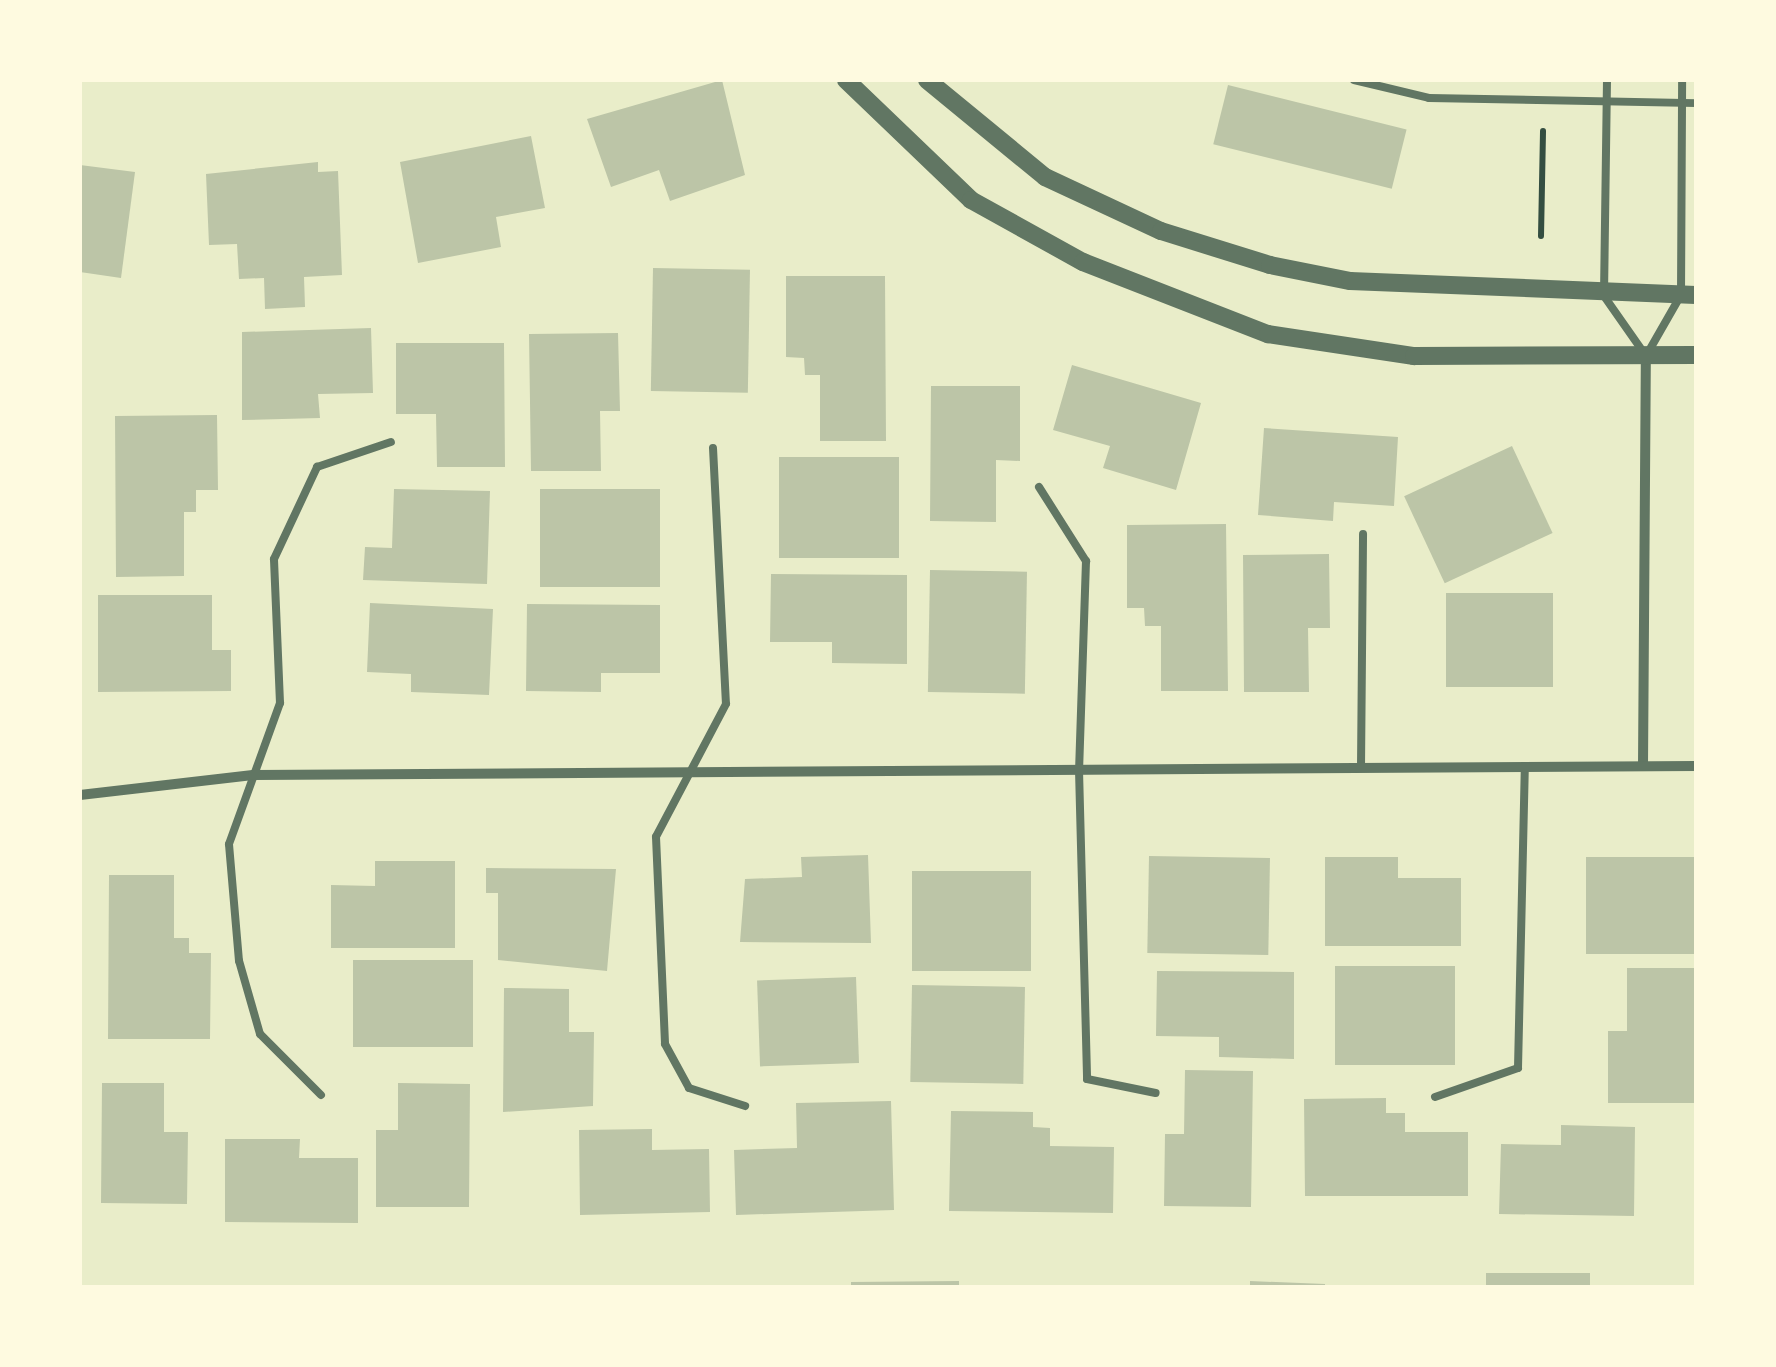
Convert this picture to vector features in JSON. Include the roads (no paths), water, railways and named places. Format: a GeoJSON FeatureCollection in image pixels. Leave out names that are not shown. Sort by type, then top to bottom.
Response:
{"type":"FeatureCollection","features":[{"type":"Feature","properties":{"kind":"street"},"geometry":{"type":"LineString","coordinates":[[846,80],[971,200],[1083,262],[1268,334],[1414,356],[1696,355]]}},
{"type":"Feature","properties":{"kind":"street"},"geometry":{"type":"LineString","coordinates":[[927,80],[1045,176],[1161,231],[1350,281],[1604,296],[1689,295]]}},
{"type":"Feature","properties":{"kind":"street"},"geometry":{"type":"LineString","coordinates":[[1642,766],[1646,356]]}},
{"type":"Feature","properties":{"kind":"street"},"geometry":{"type":"LineString","coordinates":[[80,795],[252,775],[1696,766]]}},
{"type":"Feature","properties":{"kind":"lane"},"geometry":{"type":"LineString","coordinates":[[1354,80],[1429,98],[1696,103]]}},
{"type":"Feature","properties":{"kind":"lane"},"geometry":{"type":"LineString","coordinates":[[1608,80],[1604,296],[1646,356],[1689,295],[1682,80]]}},
{"type":"Feature","properties":{"kind":"lane"},"geometry":{"type":"LineString","coordinates":[[321,1096],[260,1034],[239,962],[229,844],[280,702],[274,559],[317,467],[391,442]]}},
{"type":"Feature","properties":{"kind":"lane"},"geometry":{"type":"LineString","coordinates":[[713,448],[726,704],[656,836],[665,1044],[688,1088],[745,1106]]}},
{"type":"Feature","properties":{"kind":"lane"},"geometry":{"type":"LineString","coordinates":[[1039,487],[1086,561],[1079,770],[1086,1079],[1156,1093]]}},
{"type":"Feature","properties":{"kind":"lane"},"geometry":{"type":"LineString","coordinates":[[1361,768],[1362,534]]}},
{"type":"Feature","properties":{"kind":"lane"},"geometry":{"type":"LineString","coordinates":[[1436,1097],[1518,1068],[1525,767]]}}]}
